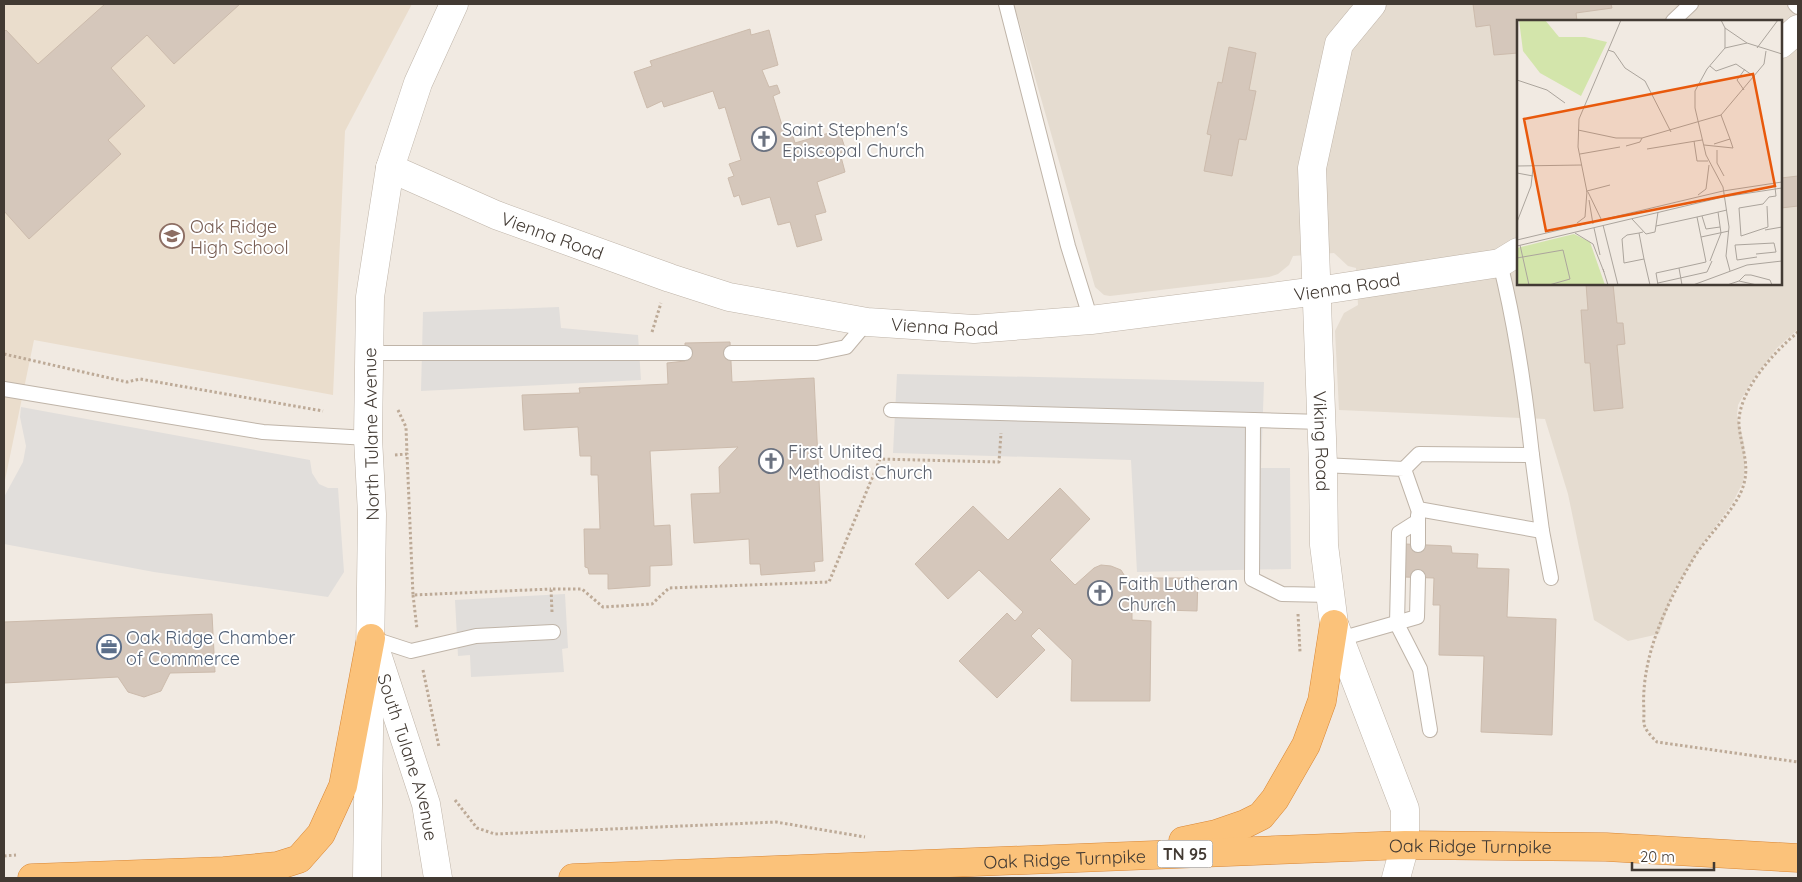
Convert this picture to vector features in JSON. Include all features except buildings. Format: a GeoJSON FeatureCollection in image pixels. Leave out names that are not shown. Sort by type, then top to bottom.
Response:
{"type":"FeatureCollection","features":[{"type":"Feature","properties":{"kind":"highway"},"geometry":{"type":"LineString","coordinates":[[1112,857],[1216,834],[1245,824],[1260,816],[1275,799],[1306,746],[1322,702],[1337,631]]}},
{"type":"Feature","properties":{"kind":"highway"},"geometry":{"type":"LineString","coordinates":[[32,878],[224,871],[277,866],[300,859],[321,834],[343,786],[371,638]]}},
{"type":"Feature","properties":{"kind":"highway","name":"Oak Ridge Turnpike"},"geometry":{"type":"LineString","coordinates":[[573,878],[1405,845],[1606,847],[1798,858]]}},
{"type":"Feature","properties":{"kind":"street","name":"North Tulane Avenue"},"geometry":{"type":"LineString","coordinates":[[367,878],[372,514],[368,447],[370,297],[390,168],[418,83],[454,4]]}},
{"type":"Feature","properties":{"kind":"street","name":"Viking Road"},"geometry":{"type":"LineString","coordinates":[[1372,4],[1339,44],[1312,168],[1318,291],[1324,545],[1330,595],[1337,631],[1405,809],[1405,845],[1396,878]]}},
{"type":"Feature","properties":{"kind":"street"},"geometry":{"type":"LineString","coordinates":[[1782,43],[1798,29]]}},
{"type":"Feature","properties":{"kind":"street","name":"Vienna Road"},"geometry":{"type":"LineString","coordinates":[[390,168],[496,216],[670,278],[729,297],[867,322],[974,329],[1091,320],[1318,291],[1509,257]]}},
{"type":"Feature","properties":{"kind":"street","name":"South Tulane Avenue"},"geometry":{"type":"LineString","coordinates":[[371,638],[392,695],[426,804],[438,878]]}},
{"type":"Feature","properties":{"kind":"lane"},"geometry":{"type":"LineString","coordinates":[[1006,4],[1068,246],[1091,320]]}},
{"type":"Feature","properties":{"kind":"lane"},"geometry":{"type":"LineString","coordinates":[[1674,20],[1691,4]]}},
{"type":"Feature","properties":{"kind":"lane"},"geometry":{"type":"LineString","coordinates":[[1795,4],[1798,7]]}},
{"type":"Feature","properties":{"kind":"lane"},"geometry":{"type":"LineString","coordinates":[[1509,257],[1515,322],[1524,379],[1542,531],[1550,578]]}},
{"type":"Feature","properties":{"kind":"lane"},"geometry":{"type":"LineString","coordinates":[[731,353],[817,353],[846,347],[867,322]]}},
{"type":"Feature","properties":{"kind":"lane"},"geometry":{"type":"LineString","coordinates":[[369,353],[685,353]]}},
{"type":"Feature","properties":{"kind":"lane"},"geometry":{"type":"LineString","coordinates":[[4,389],[263,432],[368,447]]}},
{"type":"Feature","properties":{"kind":"lane"},"geometry":{"type":"LineString","coordinates":[[891,410],[1322,422]]}},
{"type":"Feature","properties":{"kind":"lane"},"geometry":{"type":"LineString","coordinates":[[1253,420],[1252,579],[1282,594],[1330,595]]}},
{"type":"Feature","properties":{"kind":"lane"},"geometry":{"type":"LineString","coordinates":[[1323,465],[1404,469],[1419,454],[1532,455]]}},
{"type":"Feature","properties":{"kind":"lane"},"geometry":{"type":"LineString","coordinates":[[1404,469],[1418,515],[1418,545]]}},
{"type":"Feature","properties":{"kind":"lane"},"geometry":{"type":"LineString","coordinates":[[1418,515],[1542,531]]}},
{"type":"Feature","properties":{"kind":"lane"},"geometry":{"type":"LineString","coordinates":[[1418,515],[1399,533],[1397,624],[1420,669],[1430,730]]}},
{"type":"Feature","properties":{"kind":"lane"},"geometry":{"type":"LineString","coordinates":[[1337,631],[1397,624],[1417,617],[1418,577]]}},
{"type":"Feature","properties":{"kind":"lane"},"geometry":{"type":"LineString","coordinates":[[371,638],[411,651],[476,636],[553,632]]}},
{"type":"Feature","properties":{"kind":"path"},"geometry":{"type":"LineString","coordinates":[[650,353],[652,328],[670,278]]}},
{"type":"Feature","properties":{"kind":"path"},"geometry":{"type":"LineString","coordinates":[[1798,332],[1762,370],[1742,404],[1739,424],[1748,470],[1741,492],[1696,556],[1673,595],[1656,635],[1643,702],[1645,727],[1657,742],[1798,762]]}},
{"type":"Feature","properties":{"kind":"path"},"geometry":{"type":"LineString","coordinates":[[4,354],[127,382],[140,379],[323,412]]}},
{"type":"Feature","properties":{"kind":"path"},"geometry":{"type":"LineString","coordinates":[[397,410],[406,427],[413,595],[419,649],[440,752]]}},
{"type":"Feature","properties":{"kind":"path"},"geometry":{"type":"LineString","coordinates":[[413,595],[582,589],[603,608],[652,604],[670,588],[829,582],[880,459],[999,462],[1002,413]]}},
{"type":"Feature","properties":{"kind":"path"},"geometry":{"type":"LineString","coordinates":[[368,447],[408,454]]}},
{"type":"Feature","properties":{"kind":"path"},"geometry":{"type":"LineString","coordinates":[[551,589],[553,632]]}},
{"type":"Feature","properties":{"kind":"path"},"geometry":{"type":"LineString","coordinates":[[451,795],[476,828],[495,834],[776,822],[874,838]]}},
{"type":"Feature","properties":{"kind":"shaded area","name":"Oak Ridge High School"},"geometry":{"type":"Polygon","coordinates":[[[4,4],[412,4],[345,131],[333,395],[34,340],[4,485],[4,4]]]}},
{"type":"Feature","properties":{"kind":"shaded area"},"geometry":{"type":"Polygon","coordinates":[[[1014,4],[1798,4],[1798,329],[1777,348],[1751,382],[1738,405],[1737,416],[1744,443],[1745,467],[1743,482],[1732,504],[1704,542],[1674,590],[1659,634],[1628,641],[1594,620],[1568,494],[1545,419],[1339,410],[1335,331],[1344,313],[1358,305],[1356,268],[1348,266],[1334,253],[1293,256],[1289,265],[1278,274],[1269,277],[1110,296],[1104,295],[1095,287],[1014,4]]]}},
{"type":"Feature","properties":{"kind":"shaded area"},"geometry":{"type":"Polygon","coordinates":[[[559,307],[561,328],[638,335],[641,380],[421,391],[423,312],[559,307]]]}},
{"type":"Feature","properties":{"kind":"shaded area"},"geometry":{"type":"Polygon","coordinates":[[[897,374],[1264,382],[1261,468],[1290,468],[1291,569],[1137,572],[1131,460],[893,453],[897,374]]]}},
{"type":"Feature","properties":{"kind":"shaded area"},"geometry":{"type":"Polygon","coordinates":[[[21,407],[310,460],[312,473],[319,484],[328,488],[338,488],[344,572],[328,597],[154,572],[4,544],[4,497],[23,462],[26,446],[20,417],[21,407]]]}},
{"type":"Feature","properties":{"kind":"shaded area"},"geometry":{"type":"Polygon","coordinates":[[[565,594],[568,648],[562,649],[564,672],[471,677],[470,655],[458,656],[455,600],[565,594]]]}},
{"type":"Feature","properties":{"kind":"place","name":"Saint Stephen's Episcopal Church"},"geometry":{"type":"Point","coordinates":[764,139]}},
{"type":"Feature","properties":{"kind":"place","name":"Oak Ridge High School"},"geometry":{"type":"Point","coordinates":[172,236]}},
{"type":"Feature","properties":{"kind":"place","name":"First United Methodist Church"},"geometry":{"type":"Point","coordinates":[771,461]}},
{"type":"Feature","properties":{"kind":"place","name":"Faith Lutheran Church"},"geometry":{"type":"Point","coordinates":[1100,593]}},
{"type":"Feature","properties":{"kind":"place","name":"Oak Ridge Chamber of Commerce"},"geometry":{"type":"Point","coordinates":[109,647]}}]}
